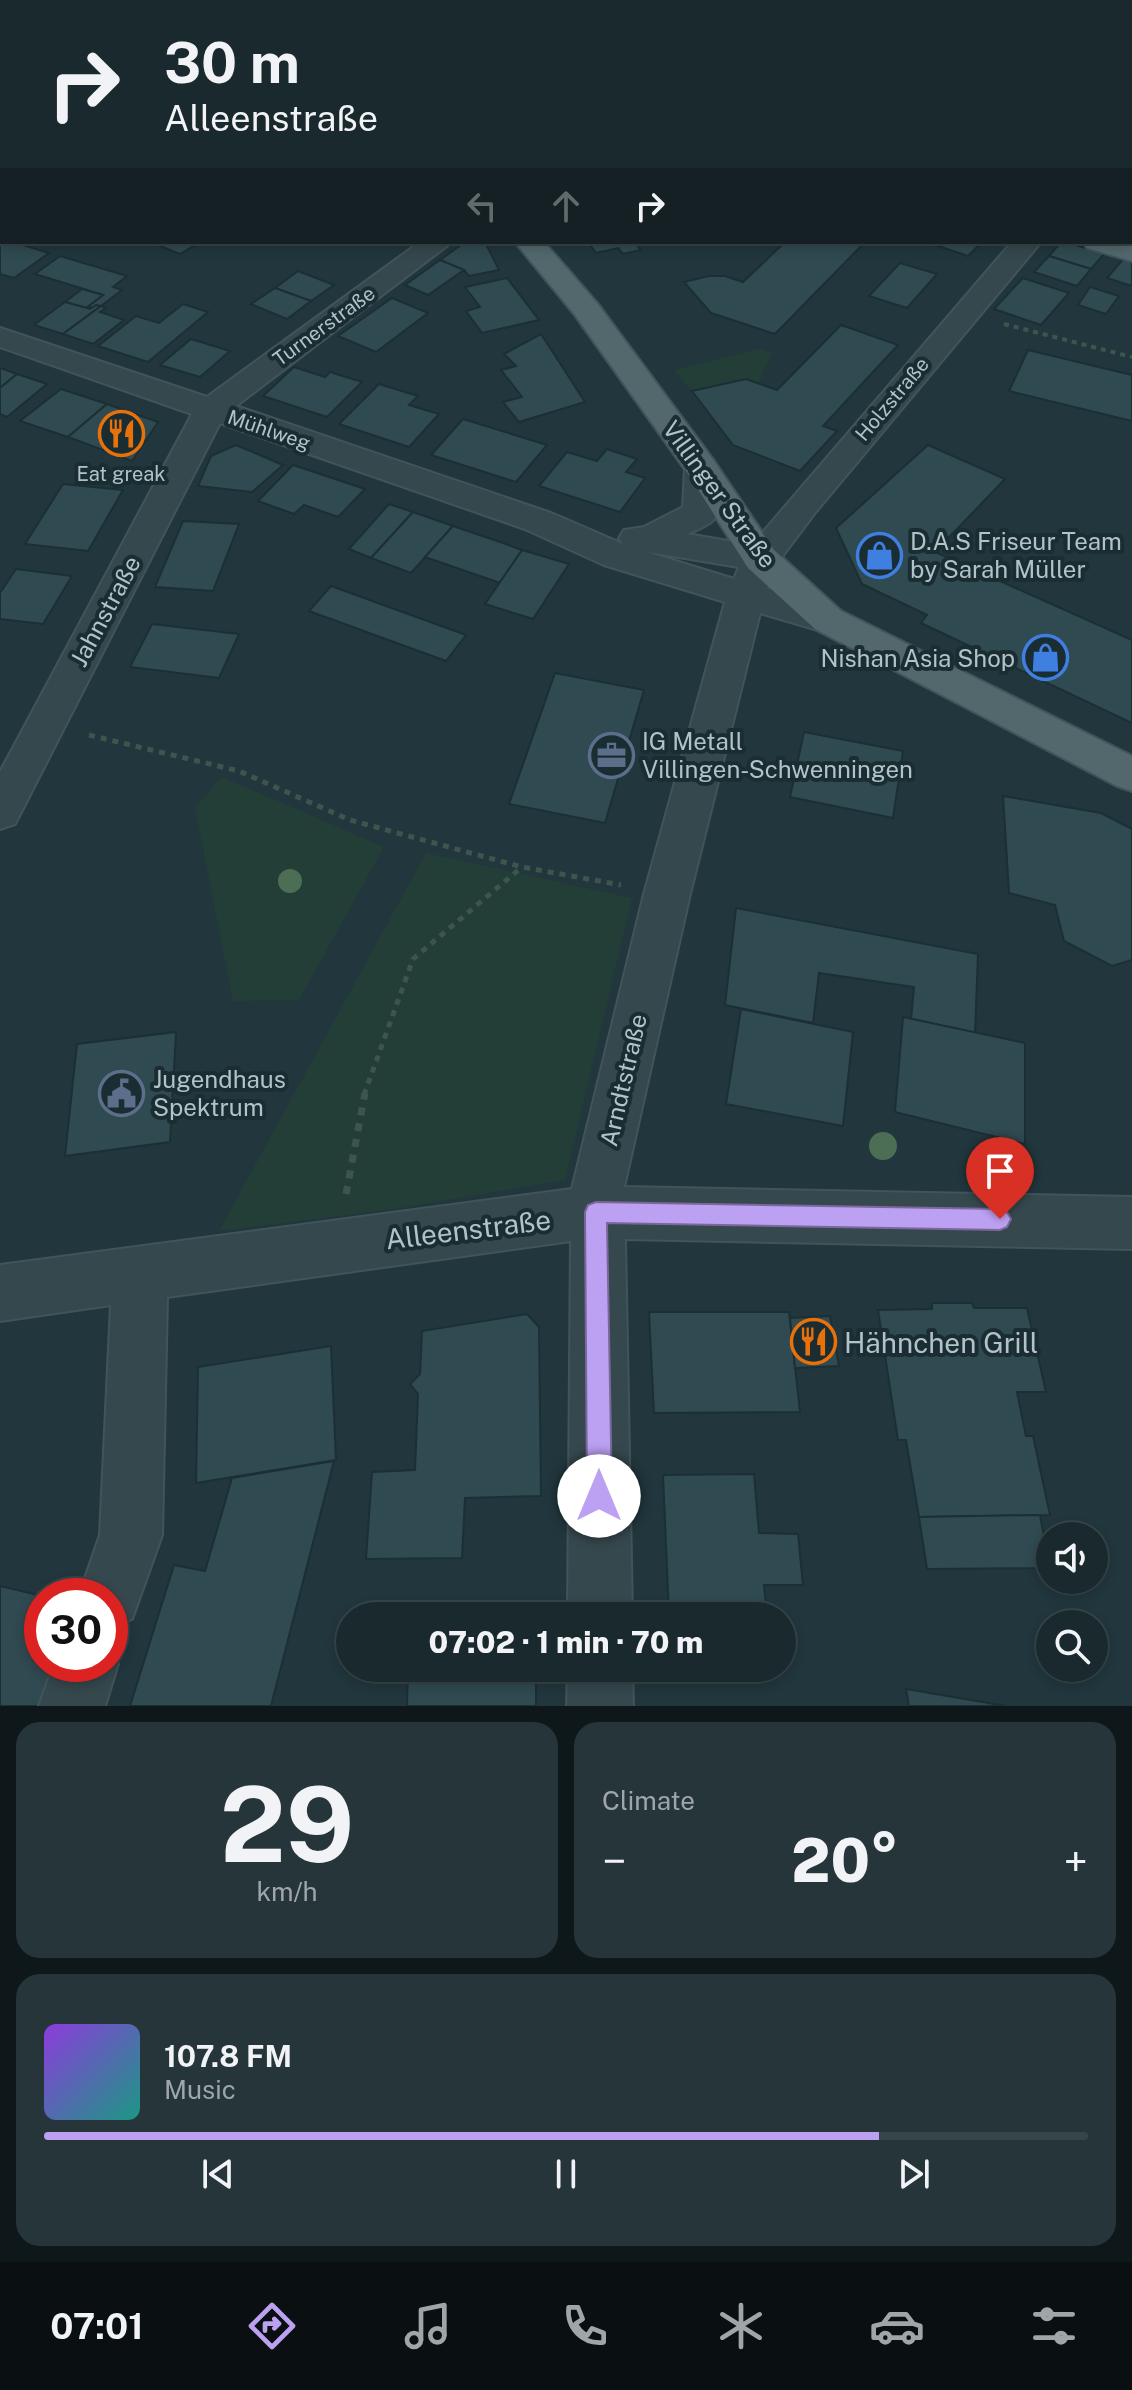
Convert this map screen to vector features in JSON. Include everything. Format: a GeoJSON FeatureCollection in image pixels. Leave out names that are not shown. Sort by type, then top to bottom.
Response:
{"type":"FeatureCollection","features":[{"type":"Feature","properties":{"kind":"main road","name":"Villinger Straße"},"geometry":{"type":"LineString","coordinates":[[531,244],[586,309],[702,469],[753,577]]}},
{"type":"Feature","properties":{"kind":"main road"},"geometry":{"type":"LineString","coordinates":[[1104,244],[1132,252]]}},
{"type":"Feature","properties":{"kind":"main road"},"geometry":{"type":"LineString","coordinates":[[828,620],[1132,775]]}},
{"type":"Feature","properties":{"kind":"street","name":"Turnerstraße"},"geometry":{"type":"LineString","coordinates":[[210,410],[435,244]]}},
{"type":"Feature","properties":{"kind":"street","name":"Holzstraße"},"geometry":{"type":"LineString","coordinates":[[753,577],[964,314],[1025,244]]}},
{"type":"Feature","properties":{"kind":"street","name":"Mühlweg"},"geometry":{"type":"LineString","coordinates":[[0,337],[538,521],[617,556],[753,577]]}},
{"type":"Feature","properties":{"kind":"street","name":"Jahnstraße"},"geometry":{"type":"LineString","coordinates":[[0,812],[210,410]]}},
{"type":"Feature","properties":{"kind":"street"},"geometry":{"type":"LineString","coordinates":[[648,540],[700,513],[702,469]]}},
{"type":"Feature","properties":{"kind":"street","name":"Mühlweg"},"geometry":{"type":"LineString","coordinates":[[538,521],[648,540],[753,577],[828,620]]}},
{"type":"Feature","properties":{"kind":"street","name":"Arndtstraße"},"geometry":{"type":"LineString","coordinates":[[600,1602],[596,1212],[603,1164],[667,894],[753,577]]}},
{"type":"Feature","properties":{"kind":"street","name":"Alleenstraße"},"geometry":{"type":"LineString","coordinates":[[0,1293],[596,1212],[1132,1223]]}},
{"type":"Feature","properties":{"kind":"street"},"geometry":{"type":"LineString","coordinates":[[116,1578],[131,1535],[140,1274]]}},
{"type":"Feature","properties":{"kind":"street"},"geometry":{"type":"LineString","coordinates":[[72,1706],[80,1682]]}},
{"type":"Feature","properties":{"kind":"street"},"geometry":{"type":"LineString","coordinates":[[600,1682],[600,1706]]}},
{"type":"Feature","properties":{"kind":"path"},"geometry":{"type":"LineString","coordinates":[[964,314],[1132,357]]}},
{"type":"Feature","properties":{"kind":"path"},"geometry":{"type":"LineString","coordinates":[[43,729],[108,737],[239,771],[350,820],[522,867],[633,887]]}},
{"type":"Feature","properties":{"kind":"path"},"geometry":{"type":"LineString","coordinates":[[344,1207],[361,1104],[413,959],[522,867]]}},
{"type":"Feature","properties":{"kind":"green space"},"geometry":{"type":"Polygon","coordinates":[[[760,349],[772,353],[758,383],[746,379],[692,391],[674,370],[760,349]]]}},
{"type":"Feature","properties":{"kind":"green space"},"geometry":{"type":"Polygon","coordinates":[[[222,777],[384,847],[299,1000],[233,1001],[195,808],[222,777]]]}},
{"type":"Feature","properties":{"kind":"green space"},"geometry":{"type":"Polygon","coordinates":[[[426,853],[632,898],[565,1180],[401,1208],[219,1231],[426,853]]]}},
{"type":"Feature","properties":{"kind":"building"},"geometry":{"type":"Polygon","coordinates":[[[0,244],[20,244],[49,253],[14,278],[0,274],[0,244]]]}},
{"type":"Feature","properties":{"kind":"building"},"geometry":{"type":"Polygon","coordinates":[[[155,244],[197,244],[180,254],[155,244]]]}},
{"type":"Feature","properties":{"kind":"building"},"geometry":{"type":"Polygon","coordinates":[[[462,244],[486,244],[499,270],[469,276],[464,270],[440,260],[462,244]]]}},
{"type":"Feature","properties":{"kind":"building"},"geometry":{"type":"Polygon","coordinates":[[[589,244],[636,244],[641,250],[623,254],[618,248],[596,253],[589,244]]]}},
{"type":"Feature","properties":{"kind":"building"},"geometry":{"type":"Polygon","coordinates":[[[783,244],[863,244],[775,334],[711,313],[684,282],[725,276],[743,282],[783,244]]]}},
{"type":"Feature","properties":{"kind":"building"},"geometry":{"type":"Polygon","coordinates":[[[932,244],[980,244],[968,256],[932,244]]]}},
{"type":"Feature","properties":{"kind":"building"},"geometry":{"type":"Polygon","coordinates":[[[1059,244],[1073,244],[1104,254],[1091,269],[1049,256],[1059,244]]]}},
{"type":"Feature","properties":{"kind":"building"},"geometry":{"type":"Polygon","coordinates":[[[60,256],[127,276],[113,287],[122,290],[101,306],[86,308],[103,295],[35,274],[60,256]]]}},
{"type":"Feature","properties":{"kind":"building"},"geometry":{"type":"Polygon","coordinates":[[[1049,256],[1091,269],[1077,286],[1034,272],[1049,256]]]}},
{"type":"Feature","properties":{"kind":"building"},"geometry":{"type":"Polygon","coordinates":[[[1124,258],[1132,261],[1132,286],[1107,278],[1124,258]]]}},
{"type":"Feature","properties":{"kind":"building"},"geometry":{"type":"Polygon","coordinates":[[[440,260],[464,270],[428,295],[405,285],[440,260]]]}},
{"type":"Feature","properties":{"kind":"building"},"geometry":{"type":"Polygon","coordinates":[[[900,263],[937,274],[907,308],[869,296],[900,263]]]}},
{"type":"Feature","properties":{"kind":"building"},"geometry":{"type":"Polygon","coordinates":[[[298,271],[334,285],[311,301],[275,288],[298,271]]]}},
{"type":"Feature","properties":{"kind":"building"},"geometry":{"type":"Polygon","coordinates":[[[507,278],[539,320],[482,333],[466,311],[480,307],[465,287],[507,278]]]}},
{"type":"Feature","properties":{"kind":"building"},"geometry":{"type":"Polygon","coordinates":[[[1023,278],[1069,293],[1041,325],[994,309],[1023,278]]]}},
{"type":"Feature","properties":{"kind":"building"},"geometry":{"type":"Polygon","coordinates":[[[1090,287],[1119,296],[1106,314],[1078,305],[1090,287]]]}},
{"type":"Feature","properties":{"kind":"building"},"geometry":{"type":"Polygon","coordinates":[[[275,288],[311,301],[287,319],[251,304],[275,288]]]}},
{"type":"Feature","properties":{"kind":"building"},"geometry":{"type":"Polygon","coordinates":[[[82,289],[103,295],[86,308],[65,302],[82,289]]]}},
{"type":"Feature","properties":{"kind":"building"},"geometry":{"type":"Polygon","coordinates":[[[392,298],[428,313],[376,352],[338,336],[392,298]]]}},
{"type":"Feature","properties":{"kind":"building"},"geometry":{"type":"Polygon","coordinates":[[[65,302],[90,309],[101,306],[63,334],[34,325],[65,302]]]}},
{"type":"Feature","properties":{"kind":"building"},"geometry":{"type":"Polygon","coordinates":[[[183,304],[208,312],[148,362],[98,346],[136,316],[159,323],[183,304]]]}},
{"type":"Feature","properties":{"kind":"building"},"geometry":{"type":"Polygon","coordinates":[[[101,306],[106,308],[100,312],[124,320],[93,344],[63,334],[101,306]]]}},
{"type":"Feature","properties":{"kind":"building"},"geometry":{"type":"Polygon","coordinates":[[[841,325],[898,345],[823,426],[837,431],[800,471],[733,445],[692,391],[746,379],[777,390],[841,325]]]}},
{"type":"Feature","properties":{"kind":"building"},"geometry":{"type":"Polygon","coordinates":[[[541,334],[585,402],[519,422],[503,402],[522,397],[501,370],[516,366],[504,354],[541,334]]]}},
{"type":"Feature","properties":{"kind":"building"},"geometry":{"type":"Polygon","coordinates":[[[191,339],[230,351],[200,377],[160,365],[191,339]]]}},
{"type":"Feature","properties":{"kind":"building"},"geometry":{"type":"Polygon","coordinates":[[[1028,350],[1132,375],[1132,421],[1009,391],[1028,350]]]}},
{"type":"Feature","properties":{"kind":"building"},"geometry":{"type":"Polygon","coordinates":[[[294,367],[325,377],[330,372],[362,382],[327,417],[263,396],[294,367]]]}},
{"type":"Feature","properties":{"kind":"building"},"geometry":{"type":"Polygon","coordinates":[[[0,368],[17,374],[0,388],[0,368]]]}},
{"type":"Feature","properties":{"kind":"building"},"geometry":{"type":"Polygon","coordinates":[[[17,374],[47,384],[7,417],[0,414],[0,388],[17,374]]]}},
{"type":"Feature","properties":{"kind":"building"},"geometry":{"type":"Polygon","coordinates":[[[379,384],[418,396],[409,405],[439,414],[409,447],[339,424],[379,384]]]}},
{"type":"Feature","properties":{"kind":"building"},"geometry":{"type":"Polygon","coordinates":[[[61,389],[107,404],[68,437],[20,421],[61,389]]]}},
{"type":"Feature","properties":{"kind":"building"},"geometry":{"type":"Polygon","coordinates":[[[107,404],[158,422],[132,461],[68,437],[107,404]]]}},
{"type":"Feature","properties":{"kind":"building"},"geometry":{"type":"Polygon","coordinates":[[[463,419],[547,445],[516,482],[431,455],[463,419]]]}},
{"type":"Feature","properties":{"kind":"building"},"geometry":{"type":"Polygon","coordinates":[[[236,445],[283,465],[252,492],[198,486],[211,456],[236,445]]]}},
{"type":"Feature","properties":{"kind":"building"},"geometry":{"type":"Polygon","coordinates":[[[928,445],[1005,479],[935,552],[1132,640],[1132,723],[921,623],[927,615],[862,584],[836,528],[928,445]]]}},
{"type":"Feature","properties":{"kind":"building"},"geometry":{"type":"Polygon","coordinates":[[[607,449],[637,459],[626,472],[645,478],[620,512],[539,486],[567,452],[597,461],[607,449]]]}},
{"type":"Feature","properties":{"kind":"building"},"geometry":{"type":"Polygon","coordinates":[[[293,465],[365,489],[338,517],[304,505],[294,514],[258,501],[293,465]]]}},
{"type":"Feature","properties":{"kind":"building"},"geometry":{"type":"Polygon","coordinates":[[[63,484],[123,490],[88,551],[25,544],[63,484]]]}},
{"type":"Feature","properties":{"kind":"building"},"geometry":{"type":"Polygon","coordinates":[[[389,504],[413,512],[371,558],[349,549],[389,504]]]}},
{"type":"Feature","properties":{"kind":"building"},"geometry":{"type":"Polygon","coordinates":[[[413,512],[453,526],[411,573],[371,558],[413,512]]]}},
{"type":"Feature","properties":{"kind":"building"},"geometry":{"type":"Polygon","coordinates":[[[183,521],[239,524],[213,591],[155,587],[183,521]]]}},
{"type":"Feature","properties":{"kind":"building"},"geometry":{"type":"Polygon","coordinates":[[[453,526],[522,550],[500,583],[425,557],[453,526]]]}},
{"type":"Feature","properties":{"kind":"building"},"geometry":{"type":"Polygon","coordinates":[[[522,550],[569,564],[533,619],[485,604],[522,550]]]}},
{"type":"Feature","properties":{"kind":"building"},"geometry":{"type":"Polygon","coordinates":[[[16,569],[72,576],[43,624],[0,619],[0,593],[16,569]]]}},
{"type":"Feature","properties":{"kind":"building"},"geometry":{"type":"Polygon","coordinates":[[[331,586],[466,635],[446,661],[309,611],[331,586]]]}},
{"type":"Feature","properties":{"kind":"building"},"geometry":{"type":"Polygon","coordinates":[[[152,624],[239,634],[219,678],[130,667],[152,624]]]}},
{"type":"Feature","properties":{"kind":"building"},"geometry":{"type":"Polygon","coordinates":[[[555,673],[644,690],[605,823],[509,804],[555,673]]]}},
{"type":"Feature","properties":{"kind":"building"},"geometry":{"type":"Polygon","coordinates":[[[804,732],[903,751],[893,818],[790,797],[804,732]]]}},
{"type":"Feature","properties":{"kind":"building"},"geometry":{"type":"Polygon","coordinates":[[[1003,796],[1101,813],[1132,829],[1132,960],[1112,966],[1064,941],[1055,905],[1009,893],[1003,796]]]}},
{"type":"Feature","properties":{"kind":"building"},"geometry":{"type":"Polygon","coordinates":[[[736,908],[978,954],[975,1033],[911,1019],[914,987],[819,973],[813,1023],[725,1005],[736,908]]]}},
{"type":"Feature","properties":{"kind":"building"},"geometry":{"type":"Polygon","coordinates":[[[741,1009],[853,1032],[843,1126],[726,1104],[741,1009]]]}},
{"type":"Feature","properties":{"kind":"building"},"geometry":{"type":"Polygon","coordinates":[[[903,1017],[1025,1043],[1025,1144],[895,1112],[903,1017]]]}},
{"type":"Feature","properties":{"kind":"building","name":"Jugendhaus Spektrum"},"geometry":{"type":"Polygon","coordinates":[[[176,1032],[170,1142],[65,1156],[77,1044],[176,1032]]]}},
{"type":"Feature","properties":{"kind":"building"},"geometry":{"type":"Polygon","coordinates":[[[932,1303],[972,1303],[974,1308],[1027,1308],[1046,1392],[1017,1392],[1026,1436],[1033,1436],[1050,1515],[919,1517],[906,1440],[898,1440],[878,1310],[932,1309],[932,1303]]]}},
{"type":"Feature","properties":{"kind":"building"},"geometry":{"type":"Polygon","coordinates":[[[649,1312],[789,1312],[800,1412],[654,1413],[649,1312]]]}},
{"type":"Feature","properties":{"kind":"building"},"geometry":{"type":"Polygon","coordinates":[[[527,1314],[539,1327],[541,1496],[465,1498],[462,1558],[366,1559],[372,1472],[415,1470],[418,1394],[410,1384],[420,1374],[422,1331],[527,1314]]]}},
{"type":"Feature","properties":{"kind":"building","name":"Hähnchen Grill"},"geometry":{"type":"Polygon","coordinates":[[[830,1316],[839,1366],[795,1368],[790,1318],[830,1316]]]}},
{"type":"Feature","properties":{"kind":"building"},"geometry":{"type":"Polygon","coordinates":[[[331,1346],[336,1460],[196,1483],[198,1367],[331,1346]]]}},
{"type":"Feature","properties":{"kind":"building"},"geometry":{"type":"Polygon","coordinates":[[[334,1461],[271,1706],[130,1706],[174,1565],[205,1571],[232,1478],[334,1461]]]}},
{"type":"Feature","properties":{"kind":"building"},"geometry":{"type":"Polygon","coordinates":[[[754,1474],[759,1533],[798,1534],[803,1585],[764,1585],[766,1602],[668,1602],[663,1475],[754,1474]]]}},
{"type":"Feature","properties":{"kind":"building"},"geometry":{"type":"Polygon","coordinates":[[[1040,1515],[1041,1522],[1036,1522],[1036,1568],[927,1569],[919,1517],[1040,1515]]]}},
{"type":"Feature","properties":{"kind":"building"},"geometry":{"type":"Polygon","coordinates":[[[0,1586],[24,1592],[24,1682],[49,1682],[40,1706],[0,1706],[0,1586]]]}},
{"type":"Feature","properties":{"kind":"building"},"geometry":{"type":"Polygon","coordinates":[[[408,1682],[536,1682],[536,1706],[407,1706],[408,1682]]]}},
{"type":"Feature","properties":{"kind":"building"},"geometry":{"type":"Polygon","coordinates":[[[906,1689],[1006,1706],[909,1706],[906,1689]]]}},
{"type":"Feature","properties":{"kind":"place","name":"Eat greak"},"geometry":{"type":"Point","coordinates":[121,434]}},
{"type":"Feature","properties":{"kind":"place","name":"D.A.S Friseur Team by Sarah Müller"},"geometry":{"type":"Point","coordinates":[879,555]}},
{"type":"Feature","properties":{"kind":"place","name":"Nishan Asia Shop"},"geometry":{"type":"Point","coordinates":[1046,658]}},
{"type":"Feature","properties":{"kind":"place","name":"IG Metall Villingen-Schwenningen"},"geometry":{"type":"Point","coordinates":[611,755]}},
{"type":"Feature","properties":{"kind":"place","name":"Jugendhaus Spektrum"},"geometry":{"type":"Point","coordinates":[122,1093]}},
{"type":"Feature","properties":{"kind":"place","name":"Hähnchen Grill"},"geometry":{"type":"Point","coordinates":[813,1342]}},
{"type":"Feature","properties":{"kind":"route"},"geometry":{"type":"LineString","coordinates":[[599,1496],[596,1212],[1000,1219]]}}]}
